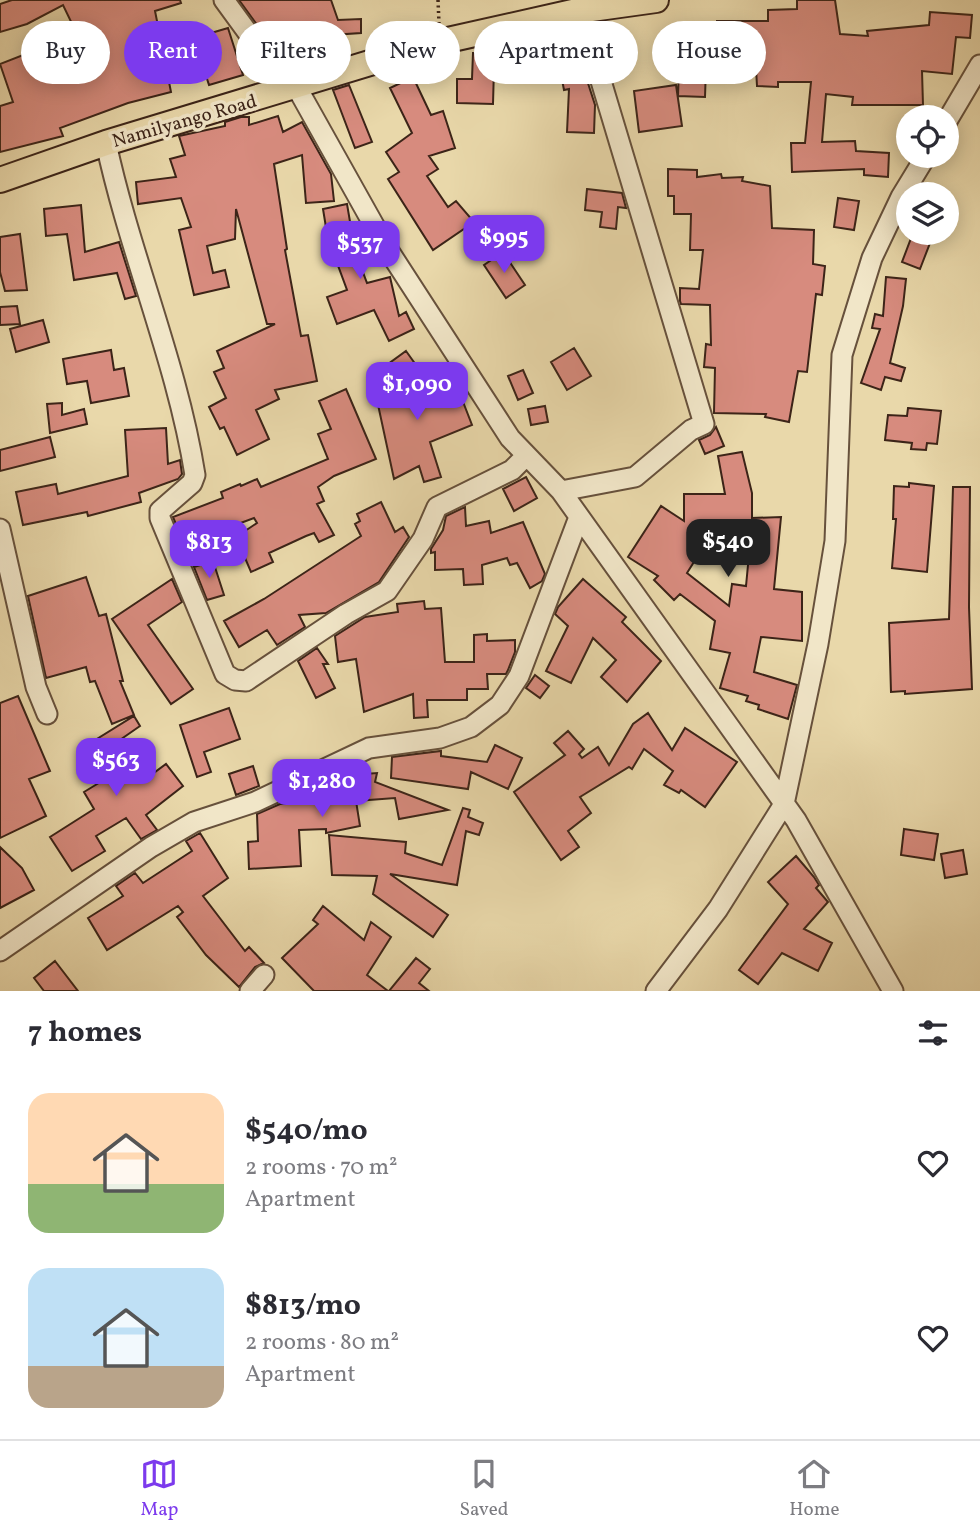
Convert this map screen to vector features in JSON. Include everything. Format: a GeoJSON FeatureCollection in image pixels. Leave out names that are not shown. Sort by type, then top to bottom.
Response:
{"type":"FeatureCollection","features":[{"type":"Feature","properties":{"kind":"main road","name":"Namilyango Road"},"geometry":{"type":"LineString","coordinates":[[0,180],[106,143],[439,42],[577,10],[656,0]]}},
{"type":"Feature","properties":{"kind":"street"},"geometry":{"type":"LineString","coordinates":[[224,0],[293,88],[385,245],[525,457],[561,491],[796,820],[893,991]]}},
{"type":"Feature","properties":{"kind":"street"},"geometry":{"type":"LineString","coordinates":[[561,491],[635,477],[691,429],[704,424],[577,10]]}},
{"type":"Feature","properties":{"kind":"street"},"geometry":{"type":"LineString","coordinates":[[956,105],[980,65]]}},
{"type":"Feature","properties":{"kind":"street"},"geometry":{"type":"LineString","coordinates":[[106,143],[118,197],[187,420],[195,475],[192,483],[160,511],[160,518],[225,674],[235,680],[246,681],[346,614],[387,591],[424,539],[438,507],[512,470],[525,457]]}},
{"type":"Feature","properties":{"kind":"street"},"geometry":{"type":"LineString","coordinates":[[668,987],[783,804],[818,644],[835,541],[842,355],[872,258],[901,197],[919,168]]}},
{"type":"Feature","properties":{"kind":"street"},"geometry":{"type":"LineString","coordinates":[[0,951],[150,847],[194,822],[255,802],[369,748],[440,738],[471,727],[500,705],[519,676],[579,517]]}},
{"type":"Feature","properties":{"kind":"street"},"geometry":{"type":"LineString","coordinates":[[0,529],[6,589],[47,714]]}},
{"type":"Feature","properties":{"kind":"street"},"geometry":{"type":"LineString","coordinates":[[250,991],[264,975]]}},
{"type":"Feature","properties":{"kind":"building"},"geometry":{"type":"Polygon","coordinates":[[[12,0],[180,0],[181,3],[155,11],[157,21],[124,21],[124,84],[169,84],[171,92],[128,103],[60,128],[63,136],[0,152],[0,106],[13,102],[0,64],[21,56],[21,84],[110,84],[110,21],[71,21],[63,5],[33,21],[21,21],[21,26],[0,32],[0,4],[12,0]]]}},
{"type":"Feature","properties":{"kind":"building"},"geometry":{"type":"Polygon","coordinates":[[[239,0],[331,0],[338,20],[361,19],[361,33],[351,34],[351,21],[254,21],[239,0]]]}},
{"type":"Feature","properties":{"kind":"building"},"geometry":{"type":"Polygon","coordinates":[[[797,0],[835,0],[840,34],[868,36],[867,31],[929,25],[930,12],[972,15],[970,38],[956,37],[952,74],[922,71],[923,105],[852,105],[853,97],[826,94],[822,142],[855,141],[856,151],[889,153],[888,177],[864,175],[864,169],[792,172],[791,143],[805,143],[811,82],[778,82],[778,87],[757,84],[766,84],[768,10],[797,9],[797,0]]]}},
{"type":"Feature","properties":{"kind":"building"},"geometry":{"type":"Polygon","coordinates":[[[228,28],[236,53],[236,77],[222,81],[222,30],[228,28]]]}},
{"type":"Feature","properties":{"kind":"building"},"geometry":{"type":"Polygon","coordinates":[[[474,53],[474,84],[494,84],[493,104],[457,103],[457,84],[460,84],[460,79],[472,79],[474,53]]]}},
{"type":"Feature","properties":{"kind":"building"},"geometry":{"type":"Polygon","coordinates":[[[398,84],[416,84],[431,115],[443,111],[455,148],[429,156],[438,169],[427,176],[448,207],[456,201],[474,222],[433,250],[388,179],[399,172],[386,152],[412,133],[390,88],[398,84]]]}},
{"type":"Feature","properties":{"kind":"building"},"geometry":{"type":"Polygon","coordinates":[[[563,84],[588,84],[595,105],[594,133],[567,132],[569,89],[564,90],[563,84]]]}},
{"type":"Feature","properties":{"kind":"building"},"geometry":{"type":"Polygon","coordinates":[[[678,84],[705,84],[705,97],[678,96],[678,84]]]}},
{"type":"Feature","properties":{"kind":"building"},"geometry":{"type":"Polygon","coordinates":[[[349,85],[372,142],[355,148],[333,90],[349,85]]]}},
{"type":"Feature","properties":{"kind":"building"},"geometry":{"type":"Polygon","coordinates":[[[676,85],[682,126],[639,132],[634,91],[676,85]]]}},
{"type":"Feature","properties":{"kind":"building"},"geometry":{"type":"Polygon","coordinates":[[[278,116],[283,132],[302,122],[331,174],[334,201],[306,203],[302,155],[274,164],[287,249],[285,250],[301,336],[308,335],[317,381],[275,390],[279,399],[256,410],[269,439],[237,455],[224,427],[220,429],[209,407],[226,398],[214,372],[224,368],[217,351],[275,324],[267,324],[236,209],[235,239],[207,246],[213,273],[225,270],[229,287],[194,295],[179,230],[191,227],[181,198],[138,204],[136,182],[176,177],[170,159],[185,155],[179,136],[225,126],[225,122],[241,117],[249,117],[249,125],[278,116]]]}},
{"type":"Feature","properties":{"kind":"building"},"geometry":{"type":"Polygon","coordinates":[[[668,169],[697,170],[697,177],[721,174],[722,178],[743,177],[742,181],[770,186],[772,228],[814,230],[813,264],[825,266],[822,295],[816,294],[807,372],[798,371],[789,422],[765,417],[766,414],[714,413],[715,368],[704,367],[706,344],[711,345],[710,305],[681,304],[680,301],[680,288],[699,289],[703,250],[690,250],[691,214],[674,214],[674,196],[668,196],[668,169]]]}},
{"type":"Feature","properties":{"kind":"building"},"geometry":{"type":"Polygon","coordinates":[[[587,189],[622,193],[626,208],[618,207],[616,229],[600,227],[602,212],[585,210],[587,189]]]}},
{"type":"Feature","properties":{"kind":"building"},"geometry":{"type":"Polygon","coordinates":[[[838,198],[859,201],[854,230],[834,227],[838,198]]]}},
{"type":"Feature","properties":{"kind":"building"},"geometry":{"type":"Polygon","coordinates":[[[347,204],[355,251],[367,283],[390,277],[399,316],[406,312],[414,329],[389,341],[374,310],[337,324],[327,297],[347,290],[333,252],[330,252],[323,209],[347,204]]]}},
{"type":"Feature","properties":{"kind":"building"},"geometry":{"type":"Polygon","coordinates":[[[81,205],[85,252],[119,242],[136,296],[125,299],[117,273],[74,280],[67,234],[46,236],[44,209],[81,205]]]}},
{"type":"Feature","properties":{"kind":"building"},"geometry":{"type":"Polygon","coordinates":[[[20,234],[27,290],[5,291],[0,272],[0,237],[20,234]]]}},
{"type":"Feature","properties":{"kind":"building"},"geometry":{"type":"Polygon","coordinates":[[[908,245],[929,245],[920,269],[902,262],[908,245]]]}},
{"type":"Feature","properties":{"kind":"building"},"geometry":{"type":"Polygon","coordinates":[[[503,252],[525,285],[506,298],[484,265],[503,252]]]}},
{"type":"Feature","properties":{"kind":"building"},"geometry":{"type":"Polygon","coordinates":[[[886,277],[906,279],[903,306],[890,363],[905,368],[901,381],[885,377],[881,390],[861,383],[880,329],[872,328],[875,314],[883,316],[886,277]]]}},
{"type":"Feature","properties":{"kind":"building"},"geometry":{"type":"Polygon","coordinates":[[[17,306],[20,324],[0,325],[0,307],[17,306]]]}},
{"type":"Feature","properties":{"kind":"building"},"geometry":{"type":"Polygon","coordinates":[[[43,320],[49,342],[16,352],[10,329],[43,320]]]}},
{"type":"Feature","properties":{"kind":"building"},"geometry":{"type":"Polygon","coordinates":[[[574,348],[591,376],[567,390],[551,362],[574,348]]]}},
{"type":"Feature","properties":{"kind":"building"},"geometry":{"type":"Polygon","coordinates":[[[111,350],[114,370],[124,368],[129,396],[91,403],[87,381],[67,384],[63,359],[111,350]]]}},
{"type":"Feature","properties":{"kind":"building"},"geometry":{"type":"Polygon","coordinates":[[[406,351],[421,372],[411,380],[416,406],[458,389],[472,425],[430,442],[441,477],[424,482],[419,466],[394,479],[377,400],[404,394],[384,367],[406,351]]]}},
{"type":"Feature","properties":{"kind":"building"},"geometry":{"type":"Polygon","coordinates":[[[523,370],[533,393],[518,400],[508,376],[523,370]]]}},
{"type":"Feature","properties":{"kind":"building"},"geometry":{"type":"Polygon","coordinates":[[[346,389],[376,459],[334,476],[318,487],[324,501],[317,504],[334,535],[319,542],[314,533],[306,536],[269,553],[273,562],[251,572],[236,537],[257,523],[254,518],[184,544],[173,517],[223,498],[221,492],[240,484],[241,486],[257,479],[261,487],[328,459],[318,434],[331,429],[319,401],[346,389]]]}},
{"type":"Feature","properties":{"kind":"building"},"geometry":{"type":"Polygon","coordinates":[[[62,403],[62,415],[84,409],[87,424],[50,433],[47,404],[62,403]]]}},
{"type":"Feature","properties":{"kind":"building"},"geometry":{"type":"Polygon","coordinates":[[[545,406],[548,422],[531,425],[528,409],[545,406]]]}},
{"type":"Feature","properties":{"kind":"building"},"geometry":{"type":"Polygon","coordinates":[[[908,408],[941,411],[937,444],[927,443],[926,450],[911,449],[912,443],[885,440],[888,415],[907,416],[908,408]]]}},
{"type":"Feature","properties":{"kind":"building"},"geometry":{"type":"Polygon","coordinates":[[[716,427],[724,446],[705,454],[699,440],[710,435],[716,427]]]}},
{"type":"Feature","properties":{"kind":"building"},"geometry":{"type":"Polygon","coordinates":[[[166,428],[168,464],[180,460],[182,474],[178,479],[139,493],[141,502],[88,516],[87,512],[23,525],[16,492],[56,484],[58,494],[128,476],[125,430],[166,428]]]}},
{"type":"Feature","properties":{"kind":"building"},"geometry":{"type":"Polygon","coordinates":[[[50,437],[55,457],[0,471],[0,450],[50,437]]]}},
{"type":"Feature","properties":{"kind":"building"},"geometry":{"type":"Polygon","coordinates":[[[742,452],[752,493],[752,518],[781,517],[774,589],[802,592],[802,641],[761,637],[754,672],[797,685],[788,719],[758,709],[759,705],[746,701],[748,696],[720,688],[730,653],[710,649],[715,621],[680,594],[674,600],[654,580],[658,576],[628,557],[661,506],[684,521],[684,494],[725,494],[718,456],[742,452]],[[750,544],[704,546],[687,573],[729,606],[732,584],[746,586],[750,544]]]}},
{"type":"Feature","properties":{"kind":"building"},"geometry":{"type":"Polygon","coordinates":[[[526,477],[537,498],[514,511],[503,489],[526,477]]]}},
{"type":"Feature","properties":{"kind":"building"},"geometry":{"type":"Polygon","coordinates":[[[909,483],[934,486],[927,572],[892,568],[896,519],[893,519],[894,486],[909,487],[909,483]]]}},
{"type":"Feature","properties":{"kind":"building"},"geometry":{"type":"Polygon","coordinates":[[[953,487],[970,487],[969,607],[972,689],[905,694],[905,691],[891,692],[889,623],[949,619],[953,487]]]}},
{"type":"Feature","properties":{"kind":"building"},"geometry":{"type":"Polygon","coordinates":[[[381,502],[395,532],[403,527],[409,537],[379,582],[326,613],[299,615],[305,627],[277,645],[267,630],[239,647],[224,621],[264,599],[361,536],[355,524],[360,521],[357,514],[381,502]]]}},
{"type":"Feature","properties":{"kind":"building"},"geometry":{"type":"Polygon","coordinates":[[[465,507],[466,526],[489,521],[491,533],[523,522],[545,574],[542,581],[530,588],[517,563],[510,565],[507,558],[482,565],[483,584],[464,585],[463,569],[435,570],[435,552],[431,553],[431,549],[443,530],[446,516],[465,507]]]}},
{"type":"Feature","properties":{"kind":"building"},"geometry":{"type":"Polygon","coordinates":[[[213,561],[224,595],[207,600],[194,567],[213,561]]]}},
{"type":"Feature","properties":{"kind":"building"},"geometry":{"type":"Polygon","coordinates":[[[86,577],[99,616],[106,614],[123,681],[120,681],[134,715],[112,724],[95,681],[90,682],[86,667],[46,678],[28,596],[86,577]]]}},
{"type":"Feature","properties":{"kind":"building"},"geometry":{"type":"Polygon","coordinates":[[[172,579],[182,602],[148,625],[193,689],[171,704],[112,619],[172,579]]]}},
{"type":"Feature","properties":{"kind":"building"},"geometry":{"type":"Polygon","coordinates":[[[583,579],[626,617],[622,622],[661,661],[627,702],[601,677],[616,660],[593,638],[571,683],[546,671],[568,626],[555,614],[583,579]]]}},
{"type":"Feature","properties":{"kind":"building"},"geometry":{"type":"Polygon","coordinates":[[[424,601],[425,609],[441,608],[445,662],[474,662],[474,635],[487,634],[487,641],[515,640],[515,652],[506,674],[487,674],[488,689],[467,689],[467,700],[427,700],[428,717],[414,718],[413,694],[364,712],[356,659],[338,662],[335,636],[365,617],[398,612],[397,604],[424,601]]]}},
{"type":"Feature","properties":{"kind":"building"},"geometry":{"type":"Polygon","coordinates":[[[317,648],[328,664],[323,664],[335,688],[316,698],[298,661],[317,648]]]}},
{"type":"Feature","properties":{"kind":"building"},"geometry":{"type":"Polygon","coordinates":[[[535,675],[549,686],[540,698],[526,688],[535,675]]]}},
{"type":"Feature","properties":{"kind":"building"},"geometry":{"type":"Polygon","coordinates":[[[18,696],[50,771],[29,779],[46,816],[0,838],[0,703],[18,696]]]}},
{"type":"Feature","properties":{"kind":"building"},"geometry":{"type":"Polygon","coordinates":[[[229,708],[240,739],[204,752],[211,772],[197,777],[180,725],[229,708]]]}},
{"type":"Feature","properties":{"kind":"building"},"geometry":{"type":"Polygon","coordinates":[[[648,713],[672,750],[685,728],[737,762],[705,807],[681,790],[679,793],[664,785],[673,771],[644,749],[632,769],[629,767],[580,797],[591,813],[568,831],[579,847],[561,860],[514,792],[565,755],[554,743],[568,731],[584,749],[579,754],[582,758],[598,747],[609,765],[633,724],[648,713]]]}},
{"type":"Feature","properties":{"kind":"building"},"geometry":{"type":"Polygon","coordinates":[[[134,716],[140,726],[104,751],[130,742],[151,775],[166,764],[183,786],[146,815],[157,830],[141,839],[126,818],[96,836],[105,851],[72,871],[50,837],[94,809],[84,792],[107,778],[94,754],[99,753],[92,742],[134,716]]]}},
{"type":"Feature","properties":{"kind":"building"},"geometry":{"type":"Polygon","coordinates":[[[495,745],[522,758],[508,789],[471,772],[468,789],[391,778],[392,757],[441,751],[441,756],[487,762],[495,745]]]}},
{"type":"Feature","properties":{"kind":"building"},"geometry":{"type":"Polygon","coordinates":[[[253,766],[259,786],[236,795],[229,774],[253,766]]]}},
{"type":"Feature","properties":{"kind":"building"},"geometry":{"type":"Polygon","coordinates":[[[377,773],[375,782],[448,810],[399,819],[395,798],[356,801],[360,826],[326,833],[326,829],[299,830],[301,866],[249,869],[248,842],[258,841],[257,814],[280,804],[321,802],[317,789],[353,779],[352,775],[377,773]]]}},
{"type":"Feature","properties":{"kind":"building"},"geometry":{"type":"Polygon","coordinates":[[[463,808],[470,810],[468,817],[483,823],[479,835],[466,831],[457,885],[390,874],[448,915],[433,937],[373,894],[377,876],[332,875],[329,835],[406,842],[405,853],[442,865],[463,808]]]}},
{"type":"Feature","properties":{"kind":"building"},"geometry":{"type":"Polygon","coordinates":[[[904,829],[938,834],[934,860],[901,855],[904,829]]]}},
{"type":"Feature","properties":{"kind":"building"},"geometry":{"type":"Polygon","coordinates":[[[200,833],[228,878],[203,896],[245,951],[249,947],[264,963],[255,967],[239,987],[206,955],[177,917],[183,912],[178,906],[107,950],[88,918],[123,896],[116,886],[135,873],[143,883],[192,851],[186,841],[200,833]]]}},
{"type":"Feature","properties":{"kind":"building"},"geometry":{"type":"Polygon","coordinates":[[[0,847],[22,868],[34,890],[0,908],[0,847]]]}},
{"type":"Feature","properties":{"kind":"building"},"geometry":{"type":"Polygon","coordinates":[[[963,850],[967,874],[945,878],[941,854],[963,850]]]}},
{"type":"Feature","properties":{"kind":"building"},"geometry":{"type":"Polygon","coordinates":[[[796,856],[814,877],[819,885],[816,888],[828,902],[804,929],[832,943],[818,971],[782,953],[758,984],[739,970],[788,904],[768,882],[796,856]]]}},
{"type":"Feature","properties":{"kind":"building"},"geometry":{"type":"Polygon","coordinates":[[[323,906],[364,940],[371,922],[391,937],[367,975],[388,991],[314,991],[282,958],[318,924],[313,920],[323,906]]]}},
{"type":"Feature","properties":{"kind":"building"},"geometry":{"type":"Polygon","coordinates":[[[416,958],[430,969],[419,983],[429,991],[389,991],[416,958]]]}},
{"type":"Feature","properties":{"kind":"building"},"geometry":{"type":"Polygon","coordinates":[[[55,961],[78,991],[44,991],[34,978],[55,961]]]}}]}
